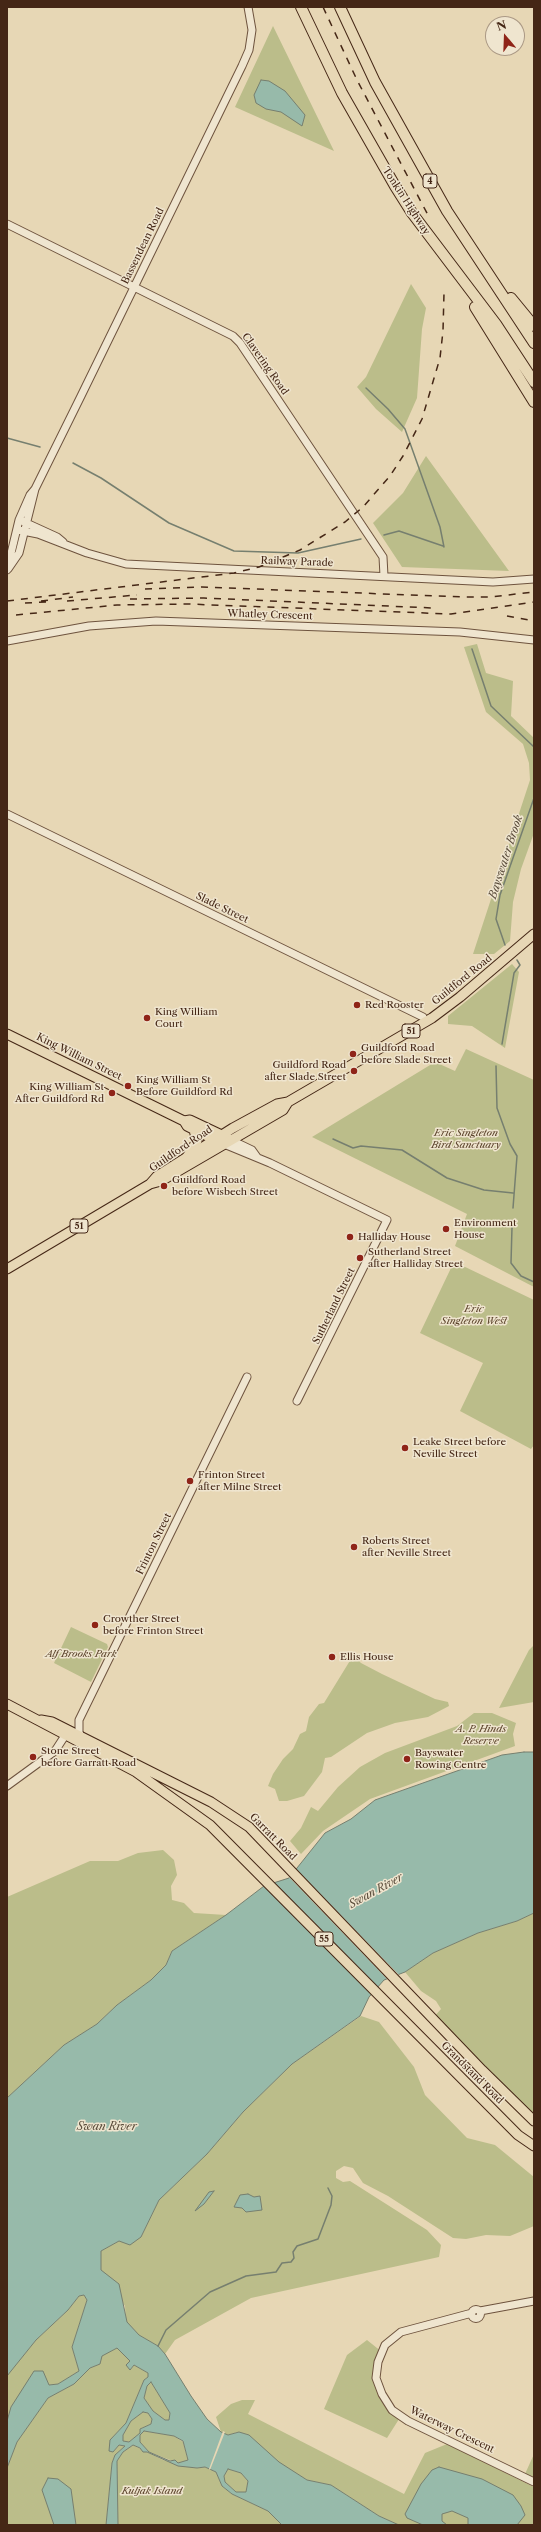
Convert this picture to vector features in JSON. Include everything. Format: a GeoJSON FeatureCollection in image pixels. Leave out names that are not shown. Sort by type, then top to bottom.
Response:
{"type":"FeatureCollection","features":[{"type":"Feature","properties":{"kind":"highway","name":"Tonkin Highway"},"geometry":{"type":"LineString","coordinates":[[301,7],[342,93],[395,186],[452,268],[496,324],[534,382]]}},
{"type":"Feature","properties":{"kind":"highway","name":"4"},"geometry":{"type":"LineString","coordinates":[[340,7],[375,82],[447,211],[471,251],[534,343]]}},
{"type":"Feature","properties":{"kind":"highway"},"geometry":{"type":"LineString","coordinates":[[471,251],[534,326]]}},
{"type":"Feature","properties":{"kind":"highway"},"geometry":{"type":"LineString","coordinates":[[452,268],[534,402]]}},
{"type":"Feature","properties":{"kind":"main road","name":"Guildford Road"},"geometry":{"type":"LineString","coordinates":[[522,943],[534,930]]}},
{"type":"Feature","properties":{"kind":"main road","name":"Guildford Road"},"geometry":{"type":"LineString","coordinates":[[7,1269],[150,1184],[161,1181],[277,1104],[288,1102],[426,1022],[460,997],[534,934]]}},
{"type":"Feature","properties":{"kind":"main road","name":"King William Street"},"geometry":{"type":"LineString","coordinates":[[7,1034],[184,1121],[187,1126],[194,1130],[222,1140]]}},
{"type":"Feature","properties":{"kind":"main road","name":"King William Street"},"geometry":{"type":"LineString","coordinates":[[184,1121],[190,1120],[222,1140]]}},
{"type":"Feature","properties":{"kind":"main road"},"geometry":{"type":"LineString","coordinates":[[187,1157],[197,1141],[194,1130]]}},
{"type":"Feature","properties":{"kind":"main road","name":"Guildford Road"},"geometry":{"type":"LineString","coordinates":[[150,1184],[157,1176],[187,1157],[222,1140]]}},
{"type":"Feature","properties":{"kind":"main road","name":"Garratt Road"},"geometry":{"type":"LineString","coordinates":[[7,1704],[38,1720],[81,1737],[235,1816],[271,1850],[413,1999]]}},
{"type":"Feature","properties":{"kind":"main road","name":"Garratt Road"},"geometry":{"type":"LineString","coordinates":[[65,1731],[136,1772],[210,1825],[397,2013]]}},
{"type":"Feature","properties":{"kind":"main road","name":"Grandstand Road"},"geometry":{"type":"LineString","coordinates":[[413,1999],[534,2121]]}},
{"type":"Feature","properties":{"kind":"main road","name":"Grandstand Road"},"geometry":{"type":"LineString","coordinates":[[397,2013],[518,2135],[534,2146]]}},
{"type":"Feature","properties":{"kind":"street","name":"Bassendean Road"},"geometry":{"type":"LineString","coordinates":[[22,521],[35,489],[249,50],[252,30],[248,7]]}},
{"type":"Feature","properties":{"kind":"street","name":"Clavering Road"},"geometry":{"type":"LineString","coordinates":[[7,224],[225,330],[240,343],[383,556],[384,576]]}},
{"type":"Feature","properties":{"kind":"street","name":"Railway Parade"},"geometry":{"type":"LineString","coordinates":[[22,521],[57,537],[63,542]]}},
{"type":"Feature","properties":{"kind":"street"},"geometry":{"type":"LineString","coordinates":[[7,570],[21,530],[22,521]]}},
{"type":"Feature","properties":{"kind":"street","name":"Railway Parade"},"geometry":{"type":"LineString","coordinates":[[21,530],[63,542],[87,553],[126,564],[493,582],[534,579]]}},
{"type":"Feature","properties":{"kind":"street","name":"Whatley Crescent"},"geometry":{"type":"LineString","coordinates":[[7,641],[89,626],[156,621],[460,632],[534,640]]}},
{"type":"Feature","properties":{"kind":"street","name":"Slade Street"},"geometry":{"type":"LineString","coordinates":[[7,814],[423,1017],[426,1022]]}},
{"type":"Feature","properties":{"kind":"street","name":"King William Street"},"geometry":{"type":"LineString","coordinates":[[222,1140],[252,1150],[257,1157],[387,1220]]}},
{"type":"Feature","properties":{"kind":"street","name":"Sutherland Street"},"geometry":{"type":"LineString","coordinates":[[298,1401],[387,1220]]}},
{"type":"Feature","properties":{"kind":"street","name":"Frinton Street"},"geometry":{"type":"LineString","coordinates":[[79,1720],[247,1377]]}},
{"type":"Feature","properties":{"kind":"street"},"geometry":{"type":"LineString","coordinates":[[7,1786],[55,1751],[68,1727],[79,1720]]}},
{"type":"Feature","properties":{"kind":"street"},"geometry":{"type":"LineString","coordinates":[[79,1720],[79,1732],[81,1737]]}},
{"type":"Feature","properties":{"kind":"street","name":"Waterway Crescent"},"geometry":{"type":"LineString","coordinates":[[534,2301],[480,2313],[476,2310],[472,2315],[401,2332],[385,2344],[378,2362],[376,2378],[382,2394],[392,2410],[408,2421],[534,2482]]}},
{"type":"Feature","properties":{"kind":"green space"},"geometry":{"type":"Polygon","coordinates":[[[273,26],[334,151],[235,107],[273,26]]]}},
{"type":"Feature","properties":{"kind":"green space"},"geometry":{"type":"Polygon","coordinates":[[[411,284],[426,308],[422,329],[417,398],[402,432],[376,409],[357,387],[366,377],[411,284]]]}},
{"type":"Feature","properties":{"kind":"green space"},"geometry":{"type":"Polygon","coordinates":[[[426,456],[509,571],[402,567],[373,523],[403,493],[426,456]]]}},
{"type":"Feature","properties":{"kind":"green space"},"geometry":{"type":"Polygon","coordinates":[[[477,644],[486,673],[513,681],[511,716],[534,738],[534,833],[521,869],[513,902],[510,941],[494,954],[473,954],[530,780],[529,763],[523,744],[486,712],[464,647],[477,644]]]}},
{"type":"Feature","properties":{"kind":"green space"},"geometry":{"type":"Polygon","coordinates":[[[512,964],[519,972],[505,1048],[472,1026],[448,1024],[448,1016],[512,964]]]}},
{"type":"Feature","properties":{"kind":"green space","name":"Eric Singleton Bird Sanctuary"},"geometry":{"type":"Polygon","coordinates":[[[466,1049],[534,1080],[534,1287],[455,1246],[467,1214],[312,1137],[435,1062],[455,1071],[466,1049]]]}},
{"type":"Feature","properties":{"kind":"green space","name":"Eric Singleton West"},"geometry":{"type":"Polygon","coordinates":[[[461,1265],[534,1300],[534,1445],[531,1449],[460,1411],[483,1363],[420,1333],[451,1268],[461,1265]]]}},
{"type":"Feature","properties":{"kind":"green space","name":"Alf Brooks Park"},"geometry":{"type":"Polygon","coordinates":[[[71,1627],[107,1644],[108,1647],[91,1682],[54,1663],[71,1627]]]}},
{"type":"Feature","properties":{"kind":"green space"},"geometry":{"type":"Polygon","coordinates":[[[534,1645],[534,1702],[499,1708],[529,1650],[534,1645]]]}},
{"type":"Feature","properties":{"kind":"green space"},"geometry":{"type":"Polygon","coordinates":[[[355,1657],[361,1663],[382,1674],[435,1699],[448,1702],[449,1706],[428,1717],[395,1723],[367,1733],[331,1757],[325,1758],[322,1772],[304,1796],[287,1801],[279,1801],[275,1789],[268,1786],[273,1774],[283,1759],[293,1749],[300,1734],[306,1731],[309,1717],[319,1704],[324,1703],[351,1659],[355,1657]]]}},
{"type":"Feature","properties":{"kind":"green space","name":"A. P. Hinds Reserve"},"geometry":{"type":"Polygon","coordinates":[[[474,1713],[492,1713],[516,1723],[513,1734],[515,1746],[370,1799],[323,1831],[301,1854],[290,1841],[301,1828],[311,1807],[318,1811],[338,1787],[360,1767],[385,1753],[457,1726],[474,1713]]]}},
{"type":"Feature","properties":{"kind":"green space"},"geometry":{"type":"Polygon","coordinates":[[[163,1850],[174,1860],[177,1875],[171,1886],[172,1900],[184,1903],[194,1913],[226,1915],[172,1951],[166,1965],[151,1980],[117,2005],[97,2024],[64,2045],[7,2098],[7,1897],[90,1861],[118,1861],[138,1853],[163,1850]]]}},
{"type":"Feature","properties":{"kind":"green space"},"geometry":{"type":"Polygon","coordinates":[[[534,1913],[534,2121],[432,2019],[441,2009],[436,2001],[421,1991],[405,1972],[433,1953],[478,1933],[517,1921],[534,1913]]]}},
{"type":"Feature","properties":{"kind":"green space"},"geometry":{"type":"Polygon","coordinates":[[[361,2016],[379,2022],[414,2067],[425,2095],[467,2138],[495,2145],[534,2177],[534,2226],[510,2236],[486,2235],[466,2239],[453,2238],[388,2196],[363,2183],[353,2168],[344,2166],[336,2171],[336,2178],[343,2182],[350,2181],[427,2230],[441,2245],[439,2257],[251,2298],[175,2340],[165,2354],[158,2346],[139,2335],[126,2322],[125,2306],[101,2270],[101,2251],[119,2241],[141,2237],[159,2200],[207,2154],[243,2112],[292,2064],[361,2016]]]}},
{"type":"Feature","properties":{"kind":"green space"},"geometry":{"type":"Polygon","coordinates":[[[84,2295],[87,2300],[72,2347],[79,2371],[58,2384],[49,2385],[44,2377],[11,2407],[7,2421],[7,2375],[36,2340],[68,2310],[79,2296],[84,2295]]]}},
{"type":"Feature","properties":{"kind":"green space"},"geometry":{"type":"Polygon","coordinates":[[[367,2340],[382,2352],[376,2378],[382,2394],[401,2416],[387,2438],[324,2409],[347,2355],[367,2340]]]}},
{"type":"Feature","properties":{"kind":"green space"},"geometry":{"type":"Polygon","coordinates":[[[117,2348],[130,2361],[131,2369],[134,2365],[148,2373],[148,2377],[144,2380],[126,2423],[110,2440],[110,2451],[113,2452],[119,2445],[125,2446],[115,2455],[112,2463],[106,2525],[7,2525],[7,2468],[17,2442],[48,2398],[74,2384],[90,2368],[100,2364],[101,2356],[117,2348]]]}},
{"type":"Feature","properties":{"kind":"green space"},"geometry":{"type":"Polygon","coordinates":[[[151,2382],[170,2413],[169,2420],[165,2420],[153,2411],[144,2398],[147,2386],[151,2382]]]}},
{"type":"Feature","properties":{"kind":"green space"},"geometry":{"type":"Polygon","coordinates":[[[242,2400],[255,2400],[248,2414],[404,2494],[425,2453],[447,2444],[534,2487],[534,2525],[399,2525],[379,2516],[331,2485],[307,2480],[279,2463],[249,2435],[238,2432],[228,2435],[221,2432],[216,2417],[231,2404],[242,2400]]]}},
{"type":"Feature","properties":{"kind":"green space"},"geometry":{"type":"Polygon","coordinates":[[[143,2412],[148,2413],[152,2419],[151,2424],[142,2428],[140,2433],[129,2442],[123,2441],[123,2435],[131,2421],[143,2412]]]}},
{"type":"Feature","properties":{"kind":"green space"},"geometry":{"type":"Polygon","coordinates":[[[144,2431],[174,2436],[183,2442],[188,2460],[178,2463],[149,2452],[140,2442],[140,2435],[144,2431]]]}},
{"type":"Feature","properties":{"kind":"green space","name":"Kuljak Island"},"geometry":{"type":"Polygon","coordinates":[[[133,2445],[163,2460],[197,2468],[205,2467],[216,2472],[222,2486],[232,2494],[268,2511],[282,2525],[118,2525],[117,2461],[123,2452],[133,2445]]]}},
{"type":"Feature","properties":{"kind":"green space"},"geometry":{"type":"Polygon","coordinates":[[[534,2454],[534,2478],[525,2474],[534,2454]]]}},
{"type":"Feature","properties":{"kind":"green space"},"geometry":{"type":"Polygon","coordinates":[[[228,2469],[241,2473],[248,2481],[246,2492],[236,2492],[225,2482],[224,2476],[228,2469]]]}},
{"type":"Feature","properties":{"kind":"water"},"geometry":{"type":"Polygon","coordinates":[[[261,80],[269,81],[285,91],[305,115],[302,126],[281,112],[266,109],[256,103],[254,95],[261,80]]]}},
{"type":"Feature","properties":{"kind":"water","name":"Swan River"},"geometry":{"type":"Polygon","coordinates":[[[534,1752],[534,1913],[517,1921],[478,1933],[433,1953],[405,1972],[384,1980],[369,1997],[360,2016],[292,2064],[243,2112],[207,2154],[159,2200],[141,2237],[130,2245],[119,2241],[101,2251],[101,2270],[119,2284],[127,2322],[139,2335],[158,2346],[165,2354],[207,2419],[221,2432],[228,2435],[239,2432],[249,2435],[279,2462],[307,2480],[331,2485],[379,2516],[399,2525],[282,2525],[268,2511],[232,2494],[222,2486],[216,2472],[205,2467],[197,2468],[178,2466],[147,2452],[143,2452],[140,2448],[133,2445],[123,2452],[117,2461],[118,2525],[106,2525],[112,2463],[115,2455],[125,2446],[119,2445],[113,2452],[109,2451],[110,2440],[126,2423],[144,2380],[148,2377],[148,2373],[134,2365],[130,2370],[126,2365],[130,2361],[117,2348],[102,2356],[100,2364],[90,2368],[74,2384],[48,2398],[17,2442],[7,2468],[7,2421],[11,2407],[34,2371],[43,2371],[49,2385],[58,2384],[79,2371],[72,2347],[87,2300],[84,2295],[79,2296],[68,2310],[36,2340],[7,2376],[7,2098],[64,2045],[97,2024],[117,2005],[151,1980],[166,1965],[172,1951],[226,1915],[264,1886],[289,1878],[325,1833],[351,1819],[375,1800],[502,1755],[534,1752]],[[151,2382],[147,2386],[144,2398],[153,2411],[165,2420],[169,2420],[170,2413],[151,2382]],[[143,2412],[131,2421],[123,2435],[123,2441],[129,2442],[140,2433],[140,2429],[151,2424],[152,2419],[148,2413],[143,2412]],[[144,2431],[140,2435],[140,2442],[149,2452],[170,2461],[175,2460],[178,2463],[188,2460],[183,2441],[174,2436],[144,2431]],[[228,2469],[224,2476],[225,2482],[236,2492],[246,2492],[248,2481],[241,2473],[228,2469]]]}},
{"type":"Feature","properties":{"kind":"water"},"geometry":{"type":"Polygon","coordinates":[[[214,2191],[204,2204],[195,2211],[209,2192],[214,2191]]]}},
{"type":"Feature","properties":{"kind":"water"},"geometry":{"type":"Polygon","coordinates":[[[248,2194],[254,2197],[260,2196],[262,2210],[246,2212],[242,2208],[234,2207],[240,2195],[248,2194]]]}},
{"type":"Feature","properties":{"kind":"water"},"geometry":{"type":"Polygon","coordinates":[[[439,2467],[482,2479],[513,2495],[521,2506],[525,2515],[517,2525],[468,2525],[468,2518],[452,2511],[442,2514],[442,2521],[447,2525],[423,2525],[407,2518],[405,2514],[421,2484],[432,2470],[439,2467]]]}},
{"type":"Feature","properties":{"kind":"water"},"geometry":{"type":"Polygon","coordinates":[[[48,2478],[58,2479],[71,2489],[76,2525],[54,2525],[42,2490],[48,2478]]]}},
{"type":"Feature","properties":{"kind":"pier"},"geometry":{"type":"Polygon","coordinates":[[[295,1868],[399,1975],[388,1980],[288,1876],[295,1868]]]}},
{"type":"Feature","properties":{"kind":"pier"},"geometry":{"type":"Polygon","coordinates":[[[223,2431],[225,2432],[210,2470],[209,2469],[223,2431]]]}},
{"type":"Feature","properties":{"kind":"waterway"},"geometry":{"type":"LineString","coordinates":[[366,388],[388,409],[405,429],[440,527],[444,547]]}},
{"type":"Feature","properties":{"kind":"waterway"},"geometry":{"type":"LineString","coordinates":[[7,438],[40,447]]}},
{"type":"Feature","properties":{"kind":"waterway"},"geometry":{"type":"LineString","coordinates":[[73,463],[101,478],[169,523],[234,551],[298,553],[361,539]]}},
{"type":"Feature","properties":{"kind":"waterway"},"geometry":{"type":"LineString","coordinates":[[384,535],[399,531],[443,546]]}},
{"type":"Feature","properties":{"kind":"waterway","name":"Bayswater Brook"},"geometry":{"type":"LineString","coordinates":[[472,649],[491,706],[534,747]]}},
{"type":"Feature","properties":{"kind":"waterway","name":"Bayswater Brook"},"geometry":{"type":"LineString","coordinates":[[505,945],[496,919],[500,895],[534,798]]}},
{"type":"Feature","properties":{"kind":"waterway","name":"Bayswater Brook"},"geometry":{"type":"LineString","coordinates":[[502,1044],[514,973],[520,965],[517,960]]}},
{"type":"Feature","properties":{"kind":"waterway","name":"Bayswater Brook"},"geometry":{"type":"LineString","coordinates":[[496,1066],[497,1108],[510,1144],[517,1156],[513,1208]]}},
{"type":"Feature","properties":{"kind":"waterway"},"geometry":{"type":"LineString","coordinates":[[333,1139],[353,1148],[361,1146],[402,1150],[447,1178],[484,1190],[513,1193]]}},
{"type":"Feature","properties":{"kind":"waterway","name":"Bayswater Brook"},"geometry":{"type":"LineString","coordinates":[[512,1227],[511,1263],[521,1276],[534,1282]]}},
{"type":"Feature","properties":{"kind":"waterway"},"geometry":{"type":"LineString","coordinates":[[158,2346],[166,2330],[210,2292],[246,2276],[276,2272],[282,2263],[291,2262],[294,2258],[293,2252],[297,2246],[318,2239],[331,2205],[332,2196],[328,2188]]}},
{"type":"Feature","properties":{"kind":"railway"},"geometry":{"type":"LineString","coordinates":[[323,7],[357,80],[429,217]]}},
{"type":"Feature","properties":{"kind":"railway"},"geometry":{"type":"LineString","coordinates":[[7,601],[234,573],[259,567],[300,550],[345,522],[363,507],[390,476],[403,456],[422,419],[440,358],[443,331],[444,293]]}},
{"type":"Feature","properties":{"kind":"railway"},"geometry":{"type":"LineString","coordinates":[[145,589],[202,587],[464,597],[490,597],[534,592]]}},
{"type":"Feature","properties":{"kind":"railway"},"geometry":{"type":"LineString","coordinates":[[67,601],[137,595]]}},
{"type":"Feature","properties":{"kind":"railway"},"geometry":{"type":"LineString","coordinates":[[41,601],[73,597]]}},
{"type":"Feature","properties":{"kind":"railway"},"geometry":{"type":"LineString","coordinates":[[130,599],[204,598],[433,608]]}},
{"type":"Feature","properties":{"kind":"railway"},"geometry":{"type":"LineString","coordinates":[[25,603],[47,602]]}},
{"type":"Feature","properties":{"kind":"railway"},"geometry":{"type":"LineString","coordinates":[[16,615],[117,605],[188,604],[451,614],[534,602]]}},
{"type":"Feature","properties":{"kind":"railway"},"geometry":{"type":"LineString","coordinates":[[507,616],[534,621]]}},
{"type":"Feature","properties":{"kind":"place","name":"Red Rooster"},"geometry":{"type":"Point","coordinates":[357,1005]}},
{"type":"Feature","properties":{"kind":"place","name":"King William Court"},"geometry":{"type":"Point","coordinates":[147,1018]}},
{"type":"Feature","properties":{"kind":"place","name":"Guildford Road before Slade Street"},"geometry":{"type":"Point","coordinates":[353,1054]}},
{"type":"Feature","properties":{"kind":"place","name":"Guildford Road after Slade Street"},"geometry":{"type":"Point","coordinates":[354,1071]}},
{"type":"Feature","properties":{"kind":"place","name":"King William St Before Guildford Rd"},"geometry":{"type":"Point","coordinates":[128,1086]}},
{"type":"Feature","properties":{"kind":"place","name":"King William St After Guildford Rd"},"geometry":{"type":"Point","coordinates":[112,1093]}},
{"type":"Feature","properties":{"kind":"place","name":"Guildford Road before Wisbech Street"},"geometry":{"type":"Point","coordinates":[164,1186]}},
{"type":"Feature","properties":{"kind":"place","name":"Environment House"},"geometry":{"type":"Point","coordinates":[446,1229]}},
{"type":"Feature","properties":{"kind":"place","name":"Halliday House"},"geometry":{"type":"Point","coordinates":[350,1237]}},
{"type":"Feature","properties":{"kind":"place","name":"Sutherland Street after Halliday Street"},"geometry":{"type":"Point","coordinates":[360,1258]}},
{"type":"Feature","properties":{"kind":"place","name":"Leake Street before Neville Street"},"geometry":{"type":"Point","coordinates":[405,1448]}},
{"type":"Feature","properties":{"kind":"place","name":"Frinton Street after Milne Street"},"geometry":{"type":"Point","coordinates":[190,1481]}},
{"type":"Feature","properties":{"kind":"place","name":"Roberts Street after Neville Street"},"geometry":{"type":"Point","coordinates":[354,1547]}},
{"type":"Feature","properties":{"kind":"place","name":"Crowther Street before Frinton Street"},"geometry":{"type":"Point","coordinates":[95,1625]}},
{"type":"Feature","properties":{"kind":"place","name":"Ellis House"},"geometry":{"type":"Point","coordinates":[332,1657]}},
{"type":"Feature","properties":{"kind":"place","name":"Stone Street before Garratt Road"},"geometry":{"type":"Point","coordinates":[33,1757]}},
{"type":"Feature","properties":{"kind":"place","name":"Bayswater Rowing Centre"},"geometry":{"type":"Point","coordinates":[407,1759]}}]}
